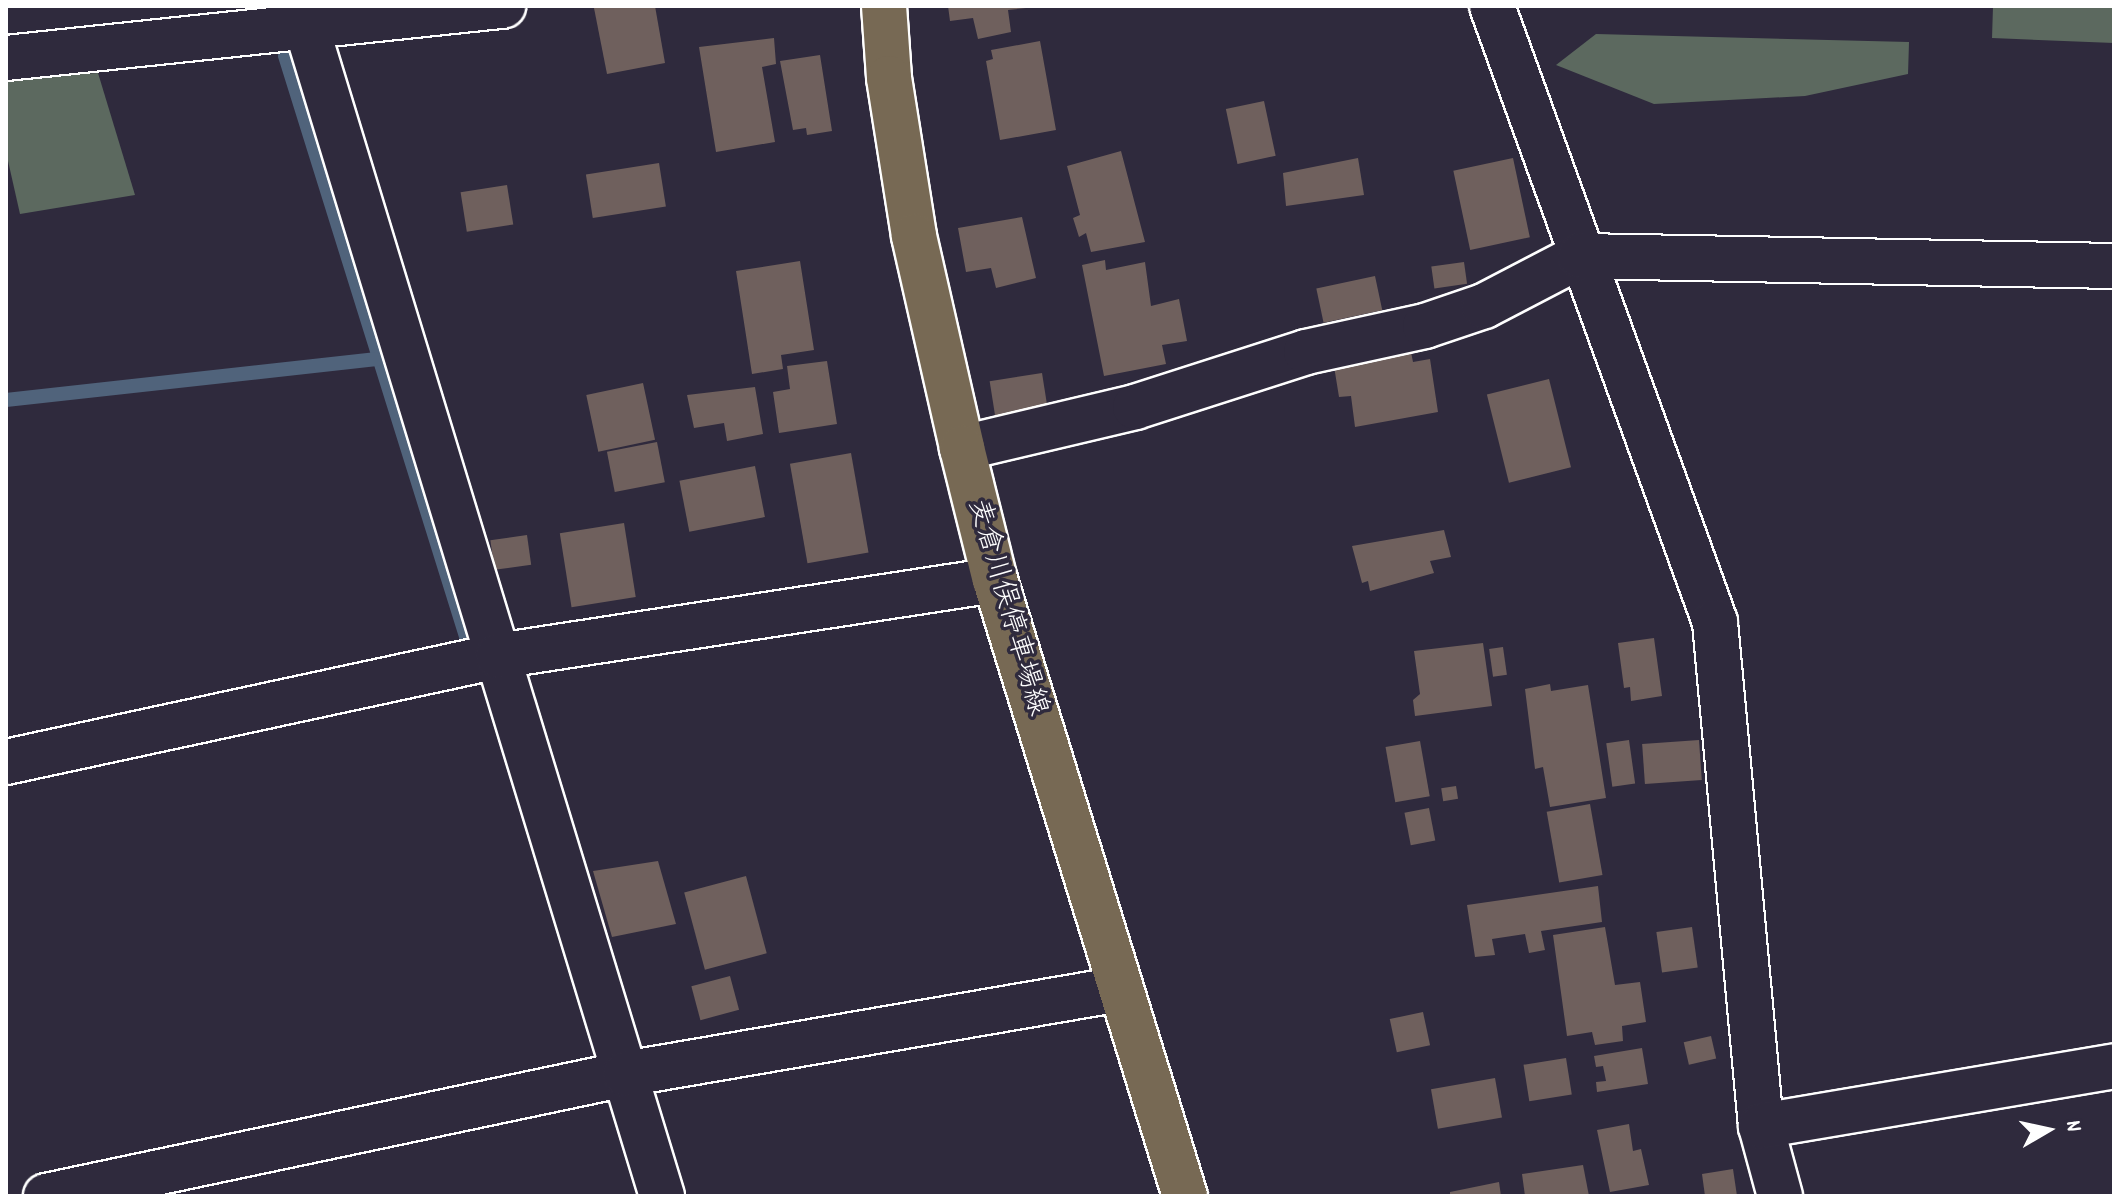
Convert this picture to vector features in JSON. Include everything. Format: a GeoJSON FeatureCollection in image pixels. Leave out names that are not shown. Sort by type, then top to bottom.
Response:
{"type":"FeatureCollection","features":[{"type":"Feature","properties":{"kind":"main road","name":"麦倉川俣停車場線"},"geometry":{"type":"LineString","coordinates":[[884,6],[889,78],[914,236],[995,580],[1185,1196]]}},
{"type":"Feature","properties":{"kind":"street"},"geometry":{"type":"LineString","coordinates":[[6,58],[307,18],[503,6]]}},
{"type":"Feature","properties":{"kind":"street"},"geometry":{"type":"LineString","coordinates":[[1492,6],[1715,622],[1761,1126],[1780,1196]]}},
{"type":"Feature","properties":{"kind":"street"},"geometry":{"type":"LineString","coordinates":[[307,18],[662,1196]]}},
{"type":"Feature","properties":{"kind":"street"},"geometry":{"type":"LineString","coordinates":[[962,448],[1135,407],[1306,352],[1425,326],[1484,306],[1580,256],[2114,266]]}},
{"type":"Feature","properties":{"kind":"street"},"geometry":{"type":"LineString","coordinates":[[6,762],[498,656],[995,580]]}},
{"type":"Feature","properties":{"kind":"street"},"geometry":{"type":"LineString","coordinates":[[46,1196],[625,1074],[1120,989]]}},
{"type":"Feature","properties":{"kind":"street"},"geometry":{"type":"LineString","coordinates":[[1761,1126],[2114,1066]]}},
{"type":"Feature","properties":{"kind":"green space"},"geometry":{"type":"Polygon","coordinates":[[[1993,6],[2114,6],[2114,43],[1992,38],[1993,6]]]}},
{"type":"Feature","properties":{"kind":"green space"},"geometry":{"type":"Polygon","coordinates":[[[1596,34],[1909,42],[1908,74],[1805,96],[1654,104],[1556,65],[1596,34]]]}},
{"type":"Feature","properties":{"kind":"green space"},"geometry":{"type":"Polygon","coordinates":[[[98,73],[135,195],[20,214],[6,152],[6,78],[98,73]]]}},
{"type":"Feature","properties":{"kind":"building"},"geometry":{"type":"Polygon","coordinates":[[[655,6],[665,63],[607,74],[594,8],[655,6]]]}},
{"type":"Feature","properties":{"kind":"building"},"geometry":{"type":"Polygon","coordinates":[[[948,6],[1026,8],[1008,10],[1011,32],[978,39],[973,18],[950,21],[948,6]]]}},
{"type":"Feature","properties":{"kind":"building"},"geometry":{"type":"Polygon","coordinates":[[[774,38],[776,64],[762,67],[775,142],[716,152],[699,47],[774,38]]]}},
{"type":"Feature","properties":{"kind":"building"},"geometry":{"type":"Polygon","coordinates":[[[1040,41],[1056,130],[1000,140],[986,61],[993,59],[991,50],[1040,41]]]}},
{"type":"Feature","properties":{"kind":"building"},"geometry":{"type":"Polygon","coordinates":[[[820,55],[832,131],[807,135],[806,128],[793,130],[780,61],[820,55]]]}},
{"type":"Feature","properties":{"kind":"building"},"geometry":{"type":"Polygon","coordinates":[[[1264,101],[1276,156],[1237,164],[1226,109],[1264,101]]]}},
{"type":"Feature","properties":{"kind":"building"},"geometry":{"type":"Polygon","coordinates":[[[1121,151],[1145,242],[1091,252],[1086,233],[1079,237],[1073,218],[1080,215],[1067,166],[1121,151]]]}},
{"type":"Feature","properties":{"kind":"building"},"geometry":{"type":"Polygon","coordinates":[[[1358,158],[1364,195],[1286,206],[1283,173],[1358,158]]]}},
{"type":"Feature","properties":{"kind":"building"},"geometry":{"type":"Polygon","coordinates":[[[1513,158],[1530,237],[1470,250],[1453,171],[1513,158]]]}},
{"type":"Feature","properties":{"kind":"building"},"geometry":{"type":"Polygon","coordinates":[[[659,163],[666,206],[593,218],[586,175],[659,163]]]}},
{"type":"Feature","properties":{"kind":"building"},"geometry":{"type":"Polygon","coordinates":[[[507,185],[513,225],[467,232],[461,192],[507,185]]]}},
{"type":"Feature","properties":{"kind":"building"},"geometry":{"type":"Polygon","coordinates":[[[1022,217],[1036,278],[996,288],[991,268],[966,272],[958,228],[1022,217]]]}},
{"type":"Feature","properties":{"kind":"building"},"geometry":{"type":"Polygon","coordinates":[[[1105,260],[1106,270],[1145,262],[1151,306],[1179,299],[1187,341],[1162,345],[1166,364],[1104,376],[1082,265],[1105,260]]]}},
{"type":"Feature","properties":{"kind":"building"},"geometry":{"type":"Polygon","coordinates":[[[800,261],[814,350],[781,355],[783,369],[752,374],[736,271],[800,261]]]}},
{"type":"Feature","properties":{"kind":"building"},"geometry":{"type":"Polygon","coordinates":[[[1464,262],[1467,284],[1434,288],[1431,267],[1464,262]]]}},
{"type":"Feature","properties":{"kind":"building"},"geometry":{"type":"Polygon","coordinates":[[[1375,276],[1382,310],[1324,323],[1316,288],[1375,276]]]}},
{"type":"Feature","properties":{"kind":"building"},"geometry":{"type":"Polygon","coordinates":[[[1410,347],[1413,362],[1430,359],[1438,412],[1355,427],[1351,396],[1339,397],[1333,360],[1410,347]]]}},
{"type":"Feature","properties":{"kind":"building"},"geometry":{"type":"Polygon","coordinates":[[[827,361],[837,424],[779,433],[773,392],[790,389],[787,366],[827,361]]]}},
{"type":"Feature","properties":{"kind":"building"},"geometry":{"type":"Polygon","coordinates":[[[1042,373],[1048,409],[995,417],[990,381],[1042,373]]]}},
{"type":"Feature","properties":{"kind":"building"},"geometry":{"type":"Polygon","coordinates":[[[1549,379],[1571,467],[1509,483],[1487,394],[1549,379]]]}},
{"type":"Feature","properties":{"kind":"building"},"geometry":{"type":"Polygon","coordinates":[[[643,383],[655,440],[598,452],[586,395],[643,383]]]}},
{"type":"Feature","properties":{"kind":"building"},"geometry":{"type":"Polygon","coordinates":[[[755,387],[763,434],[727,441],[724,423],[694,428],[687,395],[755,387]]]}},
{"type":"Feature","properties":{"kind":"building"},"geometry":{"type":"Polygon","coordinates":[[[657,442],[665,482],[615,492],[607,452],[657,442]]]}},
{"type":"Feature","properties":{"kind":"building"},"geometry":{"type":"Polygon","coordinates":[[[851,453],[869,552],[807,563],[790,464],[851,453]]]}},
{"type":"Feature","properties":{"kind":"building"},"geometry":{"type":"Polygon","coordinates":[[[755,466],[765,517],[689,532],[679,481],[755,466]]]}},
{"type":"Feature","properties":{"kind":"building"},"geometry":{"type":"Polygon","coordinates":[[[624,523],[636,597],[572,607],[560,533],[624,523]]]}},
{"type":"Feature","properties":{"kind":"building"},"geometry":{"type":"Polygon","coordinates":[[[1444,530],[1451,557],[1430,561],[1434,573],[1370,591],[1368,581],[1362,583],[1352,546],[1444,530]]]}},
{"type":"Feature","properties":{"kind":"building"},"geometry":{"type":"Polygon","coordinates":[[[527,535],[531,565],[495,570],[490,540],[527,535]]]}},
{"type":"Feature","properties":{"kind":"building"},"geometry":{"type":"Polygon","coordinates":[[[1654,638],[1662,696],[1631,701],[1630,687],[1624,688],[1618,643],[1654,638]]]}},
{"type":"Feature","properties":{"kind":"building"},"geometry":{"type":"Polygon","coordinates":[[[1483,643],[1492,706],[1415,716],[1413,700],[1420,694],[1414,651],[1483,643]]]}},
{"type":"Feature","properties":{"kind":"building"},"geometry":{"type":"Polygon","coordinates":[[[1503,647],[1507,675],[1493,677],[1489,649],[1503,647]]]}},
{"type":"Feature","properties":{"kind":"building"},"geometry":{"type":"Polygon","coordinates":[[[1550,684],[1551,691],[1588,685],[1606,798],[1550,807],[1543,767],[1535,769],[1525,689],[1550,684]]]}},
{"type":"Feature","properties":{"kind":"building"},"geometry":{"type":"Polygon","coordinates":[[[1629,740],[1635,784],[1612,787],[1606,743],[1629,740]]]}},
{"type":"Feature","properties":{"kind":"building"},"geometry":{"type":"Polygon","coordinates":[[[1699,740],[1702,780],[1645,784],[1642,744],[1699,740]]]}},
{"type":"Feature","properties":{"kind":"building"},"geometry":{"type":"Polygon","coordinates":[[[1420,741],[1430,796],[1395,802],[1386,747],[1420,741]]]}},
{"type":"Feature","properties":{"kind":"building"},"geometry":{"type":"Polygon","coordinates":[[[1456,786],[1458,799],[1443,801],[1441,788],[1456,786]]]}},
{"type":"Feature","properties":{"kind":"building"},"geometry":{"type":"Polygon","coordinates":[[[1590,804],[1603,875],[1559,883],[1547,812],[1590,804]]]}},
{"type":"Feature","properties":{"kind":"building"},"geometry":{"type":"Polygon","coordinates":[[[1429,808],[1435,840],[1411,845],[1404,813],[1429,808]]]}},
{"type":"Feature","properties":{"kind":"building"},"geometry":{"type":"Polygon","coordinates":[[[658,861],[676,924],[612,937],[593,871],[658,861]]]}},
{"type":"Feature","properties":{"kind":"building"},"geometry":{"type":"Polygon","coordinates":[[[746,876],[767,953],[705,970],[684,893],[746,876]]]}},
{"type":"Feature","properties":{"kind":"building"},"geometry":{"type":"Polygon","coordinates":[[[1598,886],[1602,922],[1541,931],[1545,950],[1529,953],[1525,934],[1492,939],[1495,955],[1475,957],[1467,905],[1598,886]]]}},
{"type":"Feature","properties":{"kind":"building"},"geometry":{"type":"Polygon","coordinates":[[[1605,927],[1615,985],[1640,982],[1646,1022],[1622,1026],[1623,1041],[1595,1045],[1592,1032],[1567,1036],[1553,935],[1605,927]]]}},
{"type":"Feature","properties":{"kind":"building"},"geometry":{"type":"Polygon","coordinates":[[[1692,927],[1698,968],[1662,973],[1656,932],[1692,927]]]}},
{"type":"Feature","properties":{"kind":"building"},"geometry":{"type":"Polygon","coordinates":[[[730,976],[739,1010],[700,1020],[691,986],[730,976]]]}},
{"type":"Feature","properties":{"kind":"building"},"geometry":{"type":"Polygon","coordinates":[[[1423,1012],[1430,1045],[1397,1052],[1390,1019],[1423,1012]]]}},
{"type":"Feature","properties":{"kind":"building"},"geometry":{"type":"Polygon","coordinates":[[[1711,1036],[1716,1058],[1689,1065],[1684,1042],[1711,1036]]]}},
{"type":"Feature","properties":{"kind":"building"},"geometry":{"type":"Polygon","coordinates":[[[1642,1048],[1648,1084],[1597,1092],[1596,1082],[1606,1081],[1603,1066],[1596,1067],[1594,1056],[1642,1048]]]}},
{"type":"Feature","properties":{"kind":"building"},"geometry":{"type":"Polygon","coordinates":[[[1566,1058],[1572,1095],[1529,1101],[1524,1065],[1566,1058]]]}},
{"type":"Feature","properties":{"kind":"building"},"geometry":{"type":"Polygon","coordinates":[[[1495,1078],[1502,1117],[1438,1129],[1431,1089],[1495,1078]]]}},
{"type":"Feature","properties":{"kind":"building"},"geometry":{"type":"Polygon","coordinates":[[[1629,1124],[1633,1151],[1641,1149],[1649,1185],[1610,1192],[1597,1130],[1629,1124]]]}},
{"type":"Feature","properties":{"kind":"building"},"geometry":{"type":"Polygon","coordinates":[[[1583,1165],[1589,1196],[1525,1196],[1522,1174],[1583,1165]]]}},
{"type":"Feature","properties":{"kind":"building"},"geometry":{"type":"Polygon","coordinates":[[[1733,1169],[1737,1196],[1705,1196],[1702,1174],[1733,1169]]]}},
{"type":"Feature","properties":{"kind":"building"},"geometry":{"type":"Polygon","coordinates":[[[1499,1182],[1501,1196],[1450,1196],[1450,1192],[1499,1182]]]}},
{"type":"Feature","properties":{"kind":"waterway"},"geometry":{"type":"LineString","coordinates":[[285,56],[468,643]]}},
{"type":"Feature","properties":{"kind":"waterway"},"geometry":{"type":"LineString","coordinates":[[6,400],[377,359]]}}]}
